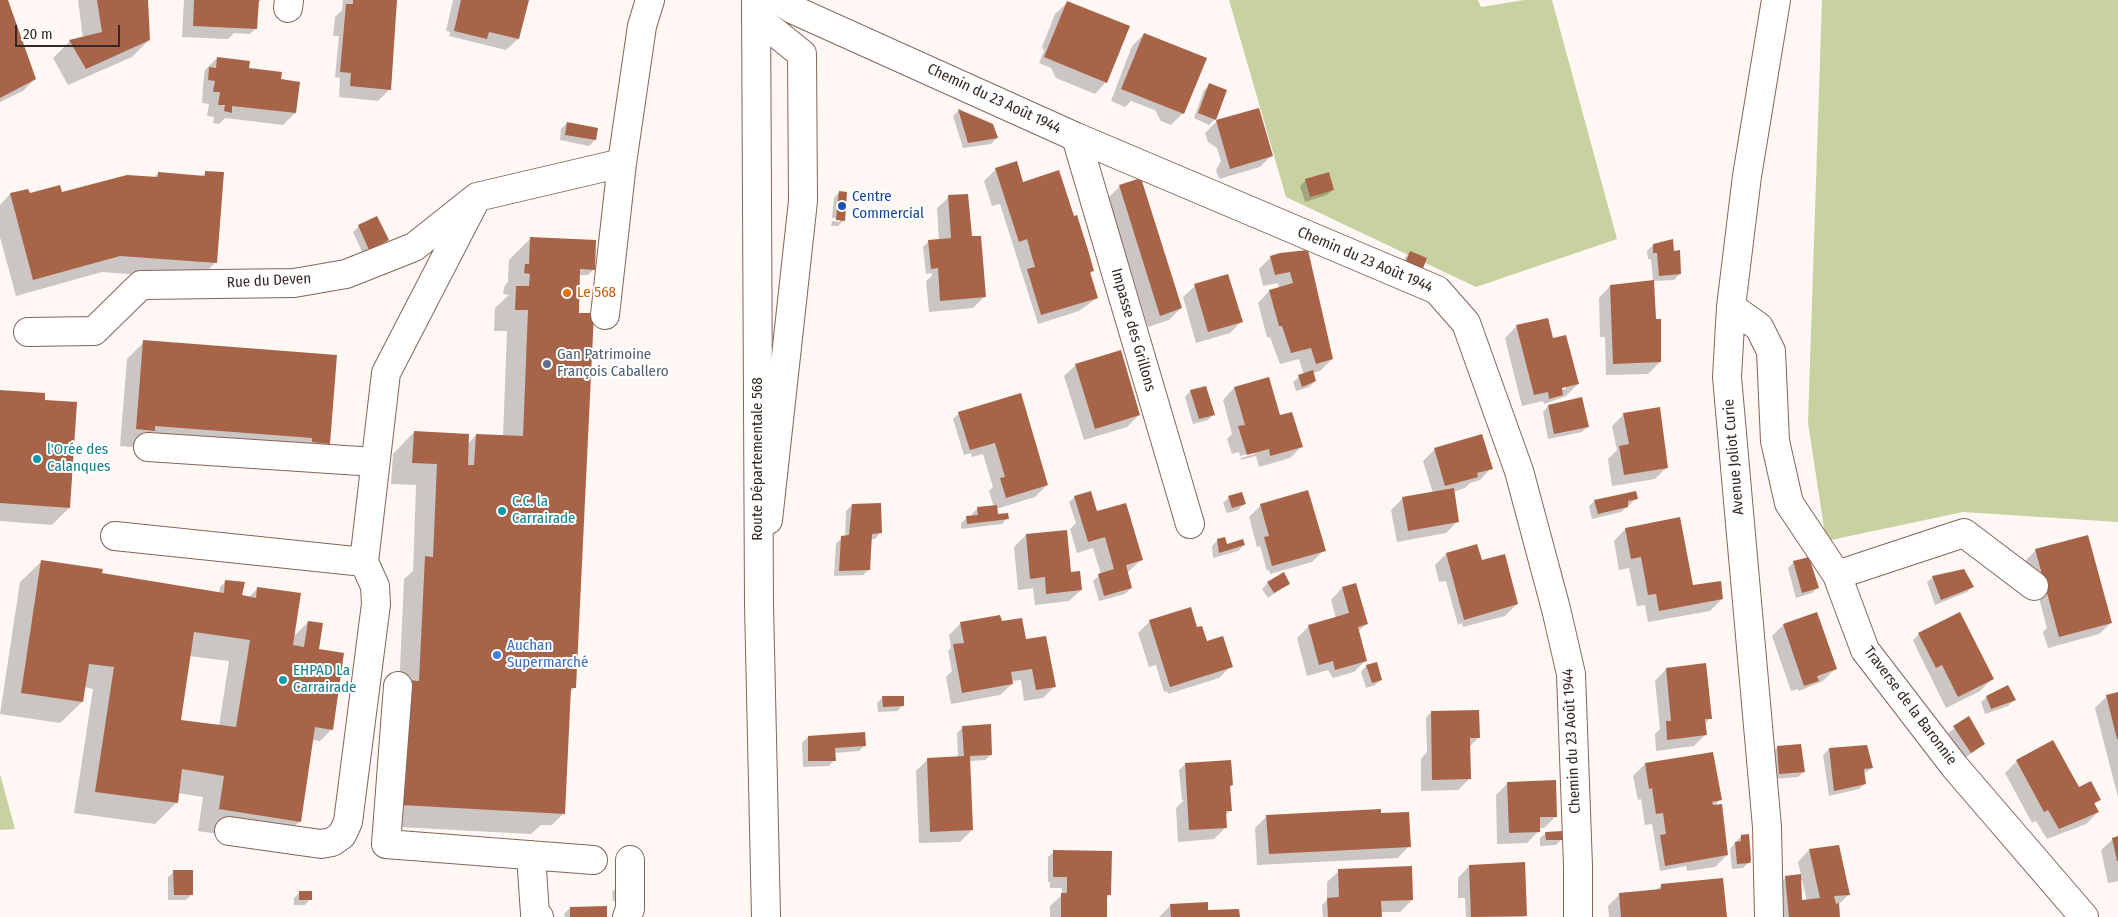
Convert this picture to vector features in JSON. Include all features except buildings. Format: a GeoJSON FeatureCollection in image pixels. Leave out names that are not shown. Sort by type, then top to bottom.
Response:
{"type":"FeatureCollection","features":[{"type":"Feature","properties":{"kind":"street"},"geometry":{"type":"LineString","coordinates":[[605,315],[622,163],[642,26],[650,0]]}},
{"type":"Feature","properties":{"kind":"street","name":"Chemin du 23 Août 1944"},"geometry":{"type":"LineString","coordinates":[[779,0],[792,9],[1076,137],[1437,290],[1466,323],[1519,471],[1556,609],[1571,674],[1578,917]]}},
{"type":"Feature","properties":{"kind":"street","name":"Avenue Joliot Curie"},"geometry":{"type":"LineString","coordinates":[[1769,917],[1766,827],[1727,376],[1731,307],[1747,176],[1776,0]]}},
{"type":"Feature","properties":{"kind":"street"},"geometry":{"type":"LineString","coordinates":[[756,8],[802,54],[803,172],[803,201],[759,604]]}},
{"type":"Feature","properties":{"kind":"street","name":"Route Départementale 568"},"geometry":{"type":"LineString","coordinates":[[756,8],[759,604],[766,917]]}},
{"type":"Feature","properties":{"kind":"street","name":"Impasse des Grillons"},"geometry":{"type":"LineString","coordinates":[[1076,137],[1190,524]]}},
{"type":"Feature","properties":{"kind":"street","name":"Rue du Deven"},"geometry":{"type":"LineString","coordinates":[[28,332],[94,331],[141,285],[294,283],[346,274],[414,247],[477,197],[622,163]]}},
{"type":"Feature","properties":{"kind":"street"},"geometry":{"type":"LineString","coordinates":[[229,831],[320,844],[332,842],[342,835],[348,822],[376,604],[375,586],[364,562],[386,373],[477,197]]}},
{"type":"Feature","properties":{"kind":"street","name":"Traverse de la Baronnie"},"geometry":{"type":"LineString","coordinates":[[1731,307],[1759,327],[1770,351],[1775,441],[1788,503],[1837,575],[1865,650],[1955,767],[2084,917]]}},
{"type":"Feature","properties":{"kind":"street"},"geometry":{"type":"LineString","coordinates":[[148,447],[376,462]]}},
{"type":"Feature","properties":{"kind":"street"},"geometry":{"type":"LineString","coordinates":[[1837,575],[1964,533],[2034,586]]}},
{"type":"Feature","properties":{"kind":"street"},"geometry":{"type":"LineString","coordinates":[[116,536],[364,562]]}},
{"type":"Feature","properties":{"kind":"street"},"geometry":{"type":"LineString","coordinates":[[398,686],[386,844],[593,860]]}},
{"type":"Feature","properties":{"kind":"street"},"geometry":{"type":"LineString","coordinates":[[531,855],[535,914],[539,917]]}},
{"type":"Feature","properties":{"kind":"street"},"geometry":{"type":"LineString","coordinates":[[627,917],[630,909],[630,860]]}},
{"type":"Feature","properties":{"kind":"green space"},"geometry":{"type":"Polygon","coordinates":[[[1229,0],[1478,0],[1481,7],[1524,0],[1552,0],[1617,239],[1476,287],[1286,197],[1229,0]]]}},
{"type":"Feature","properties":{"kind":"green space"},"geometry":{"type":"Polygon","coordinates":[[[1822,0],[2118,0],[2118,522],[1963,512],[1826,541],[1808,423],[1822,0]]]}},
{"type":"Feature","properties":{"kind":"green space"},"geometry":{"type":"Polygon","coordinates":[[[0,774],[15,829],[0,830],[0,774]]]}},
{"type":"Feature","properties":{"kind":"place","name":"Centre Commercial"},"geometry":{"type":"Point","coordinates":[842,206]}},
{"type":"Feature","properties":{"kind":"place","name":"Le 568"},"geometry":{"type":"Point","coordinates":[567,293]}},
{"type":"Feature","properties":{"kind":"place","name":"Gan Patrimoine François Caballero"},"geometry":{"type":"Point","coordinates":[547,364]}},
{"type":"Feature","properties":{"kind":"place","name":"l'Orée des Calanques"},"geometry":{"type":"Point","coordinates":[37,459]}},
{"type":"Feature","properties":{"kind":"place","name":"C.C. la Carrairade"},"geometry":{"type":"Point","coordinates":[502,511]}},
{"type":"Feature","properties":{"kind":"place","name":"Auchan Supermarché"},"geometry":{"type":"Point","coordinates":[497,655]}},
{"type":"Feature","properties":{"kind":"place","name":"EHPAD La Carrairade"},"geometry":{"type":"Point","coordinates":[283,680]}}]}
